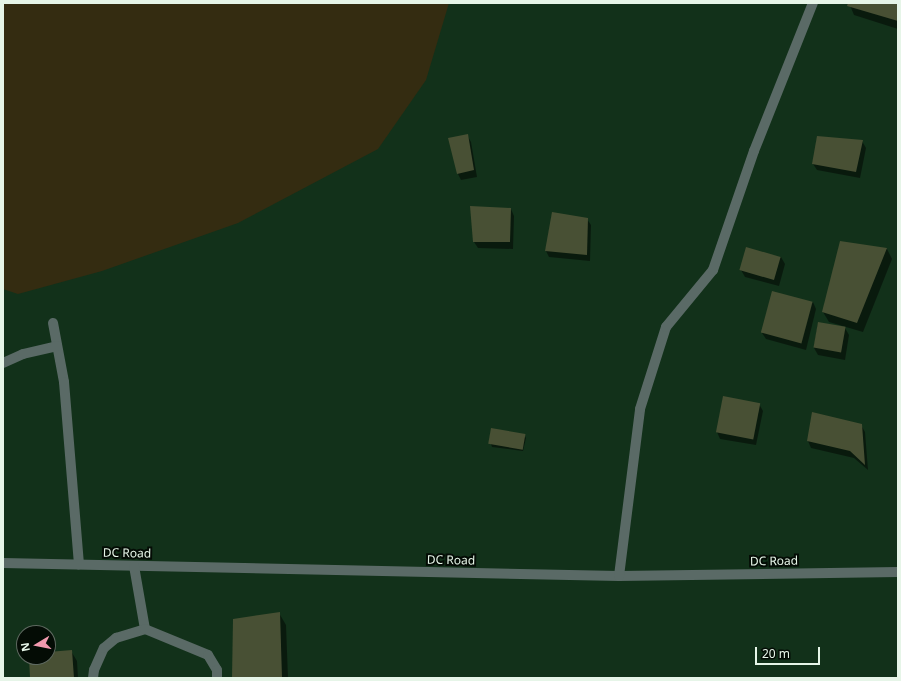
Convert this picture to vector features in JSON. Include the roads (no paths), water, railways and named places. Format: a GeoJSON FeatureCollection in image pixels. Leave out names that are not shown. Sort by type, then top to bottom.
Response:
{"type":"FeatureCollection","features":[{"type":"Feature","properties":{"kind":"street"},"geometry":{"type":"LineString","coordinates":[[619,576],[640,409],[666,327],[713,270],[754,151],[813,3]]}},
{"type":"Feature","properties":{"kind":"street"},"geometry":{"type":"LineString","coordinates":[[53,323],[64,382],[79,564]]}},
{"type":"Feature","properties":{"kind":"street"},"geometry":{"type":"LineString","coordinates":[[3,363],[23,354],[57,346]]}},
{"type":"Feature","properties":{"kind":"street","name":"DC Road"},"geometry":{"type":"LineString","coordinates":[[3,563],[619,576],[898,572]]}},
{"type":"Feature","properties":{"kind":"street"},"geometry":{"type":"LineString","coordinates":[[134,566],[145,629]]}},
{"type":"Feature","properties":{"kind":"street"},"geometry":{"type":"LineString","coordinates":[[93,678],[94,670],[104,648],[116,638],[145,629],[208,655],[217,670],[217,678]]}}]}
